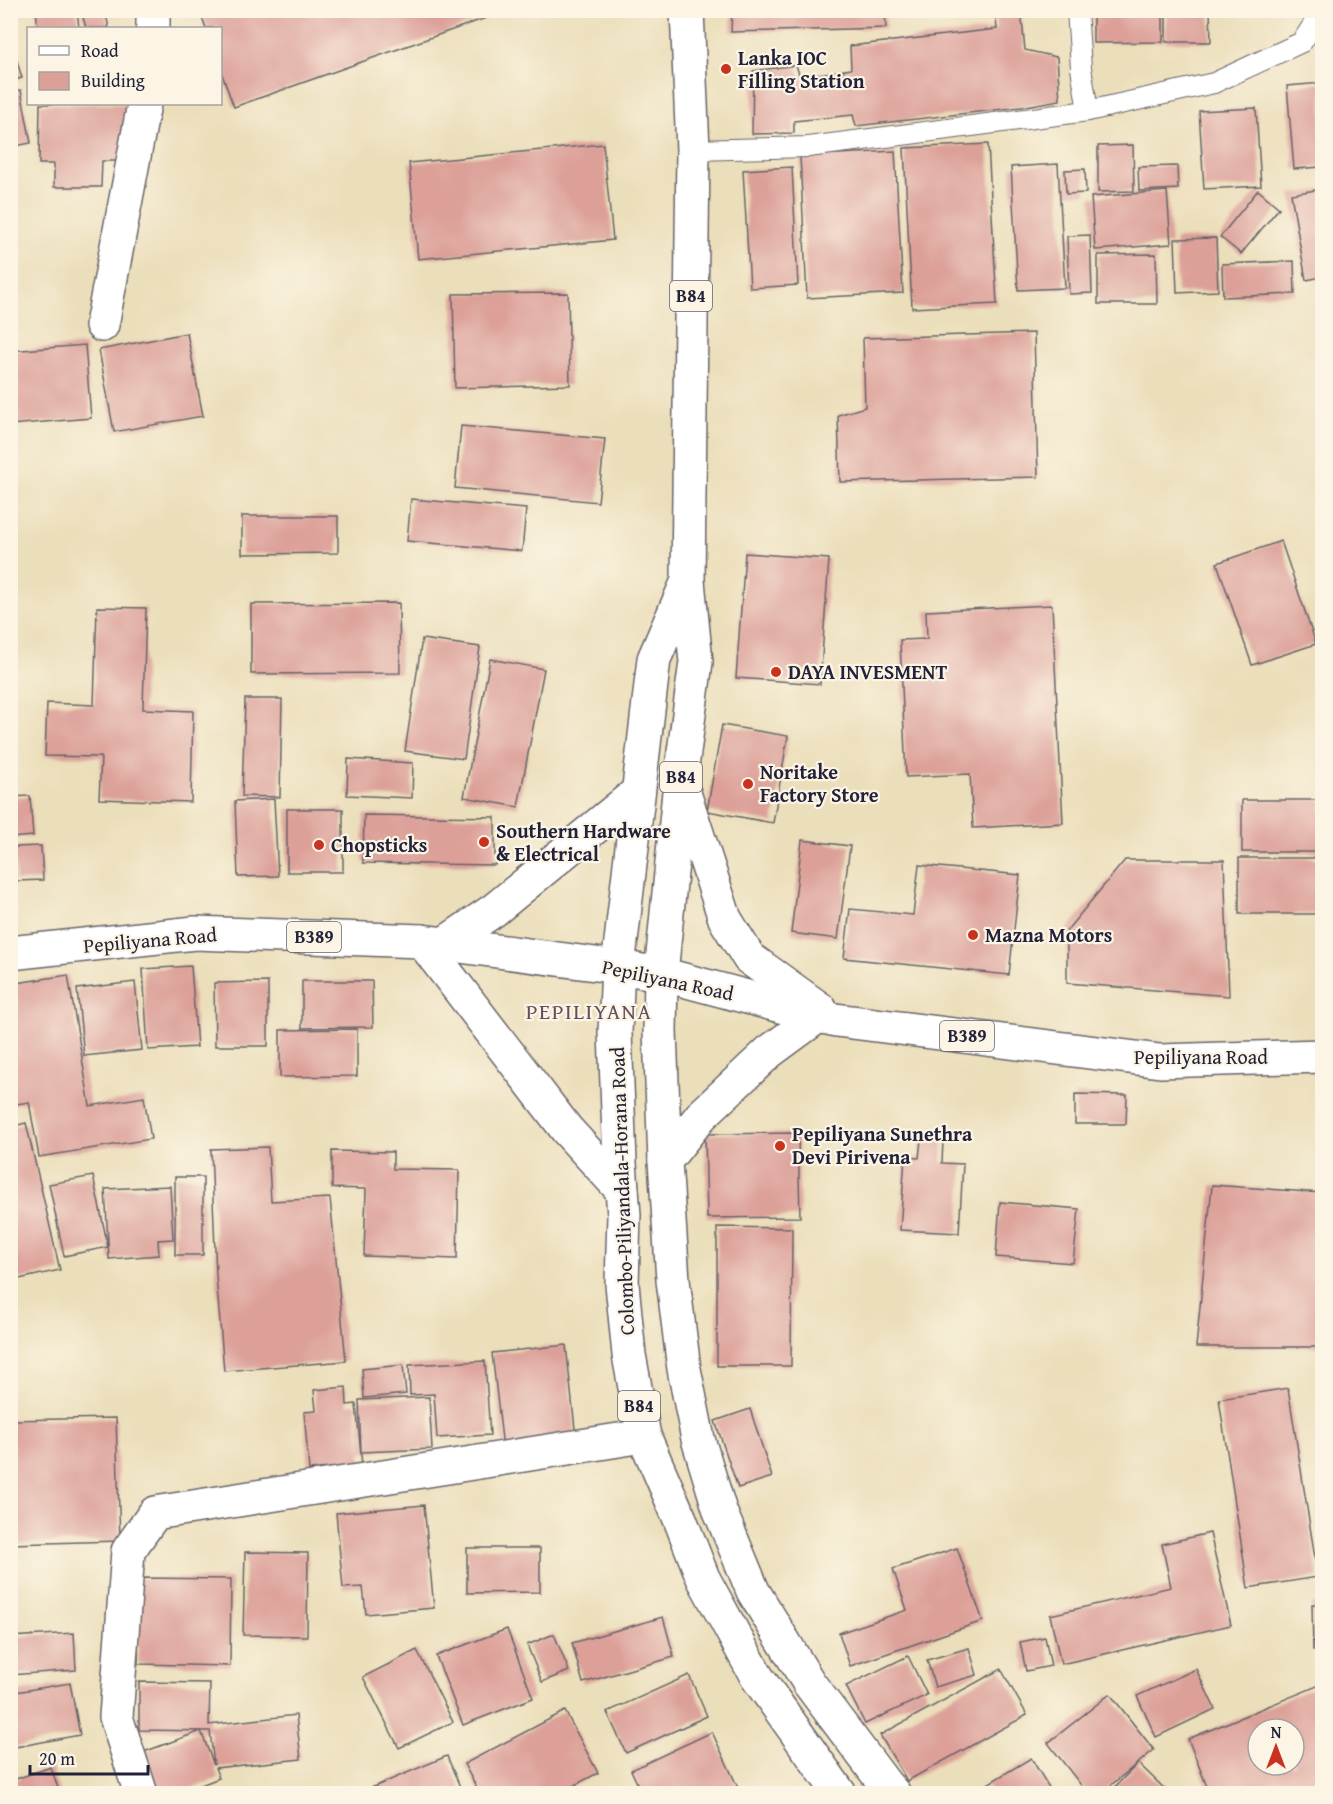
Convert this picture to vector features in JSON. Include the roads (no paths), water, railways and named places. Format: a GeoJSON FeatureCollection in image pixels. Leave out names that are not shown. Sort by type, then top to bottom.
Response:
{"type":"FeatureCollection","features":[{"type":"Feature","properties":{"kind":"main road"},"geometry":{"type":"LineString","coordinates":[[153,10],[153,27]]}},
{"type":"Feature","properties":{"kind":"main road","name":"Colombo-Piliyandala-Horana Road"},"geometry":{"type":"LineString","coordinates":[[687,10],[693,150],[688,581],[696,662],[680,782],[661,974],[660,1031],[665,1161],[673,1280],[684,1369],[698,1439],[720,1511],[753,1591],[804,1674],[894,1794]]}},
{"type":"Feature","properties":{"kind":"main road"},"geometry":{"type":"LineString","coordinates":[[102,325],[144,105]]}},
{"type":"Feature","properties":{"kind":"main road","name":"Colombo-Piliyandala-Horana Road"},"geometry":{"type":"LineString","coordinates":[[688,581],[654,659],[618,967],[615,1032],[624,1215],[622,1284],[629,1355],[644,1436],[704,1578],[757,1677],[840,1794]]}},
{"type":"Feature","properties":{"kind":"main road"},"geometry":{"type":"LineString","coordinates":[[665,1161],[701,1116],[769,1052],[827,1018],[749,958],[725,919],[680,782]]}},
{"type":"Feature","properties":{"kind":"main road"},"geometry":{"type":"LineString","coordinates":[[622,1190],[567,1130],[433,942],[494,910],[638,792]]}},
{"type":"Feature","properties":{"kind":"main road","name":"Pepiliyana Road"},"geometry":{"type":"LineString","coordinates":[[10,953],[195,933],[433,942],[661,974],[827,1018],[1160,1061],[1323,1056]]}},
{"type":"Feature","properties":{"kind":"main road"},"geometry":{"type":"LineString","coordinates":[[141,1794],[116,1717],[128,1551],[155,1513],[644,1436]]}},
{"type":"Feature","properties":{"kind":"lane"},"geometry":{"type":"LineString","coordinates":[[1077,10],[1081,68],[1088,111]]}},
{"type":"Feature","properties":{"kind":"lane"},"geometry":{"type":"LineString","coordinates":[[693,150],[808,147],[1088,111],[1214,83],[1302,42],[1323,11]]}},
{"type":"Feature","properties":{"kind":"place","name":"Lanka IOC Filling Station"},"geometry":{"type":"Point","coordinates":[726,69]}},
{"type":"Feature","properties":{"kind":"place","name":"DAYA INVESMENT"},"geometry":{"type":"Point","coordinates":[776,672]}},
{"type":"Feature","properties":{"kind":"place","name":"Noritake Factory Store"},"geometry":{"type":"Point","coordinates":[748,784]}},
{"type":"Feature","properties":{"kind":"place","name":"Southern Hardware & Electrical"},"geometry":{"type":"Point","coordinates":[484,842]}},
{"type":"Feature","properties":{"kind":"place","name":"Chopsticks"},"geometry":{"type":"Point","coordinates":[319,845]}},
{"type":"Feature","properties":{"kind":"place","name":"Mazna Motors"},"geometry":{"type":"Point","coordinates":[973,935]}},
{"type":"Feature","properties":{"kind":"place","name":"Pepiliyana Sunethra Devi Pirivena"},"geometry":{"type":"Point","coordinates":[780,1146]}},
{"type":"Feature","properties":{"kind":"district","name":"PEPILIYANA"},"geometry":{"type":"Point","coordinates":[589,1011]}}]}
